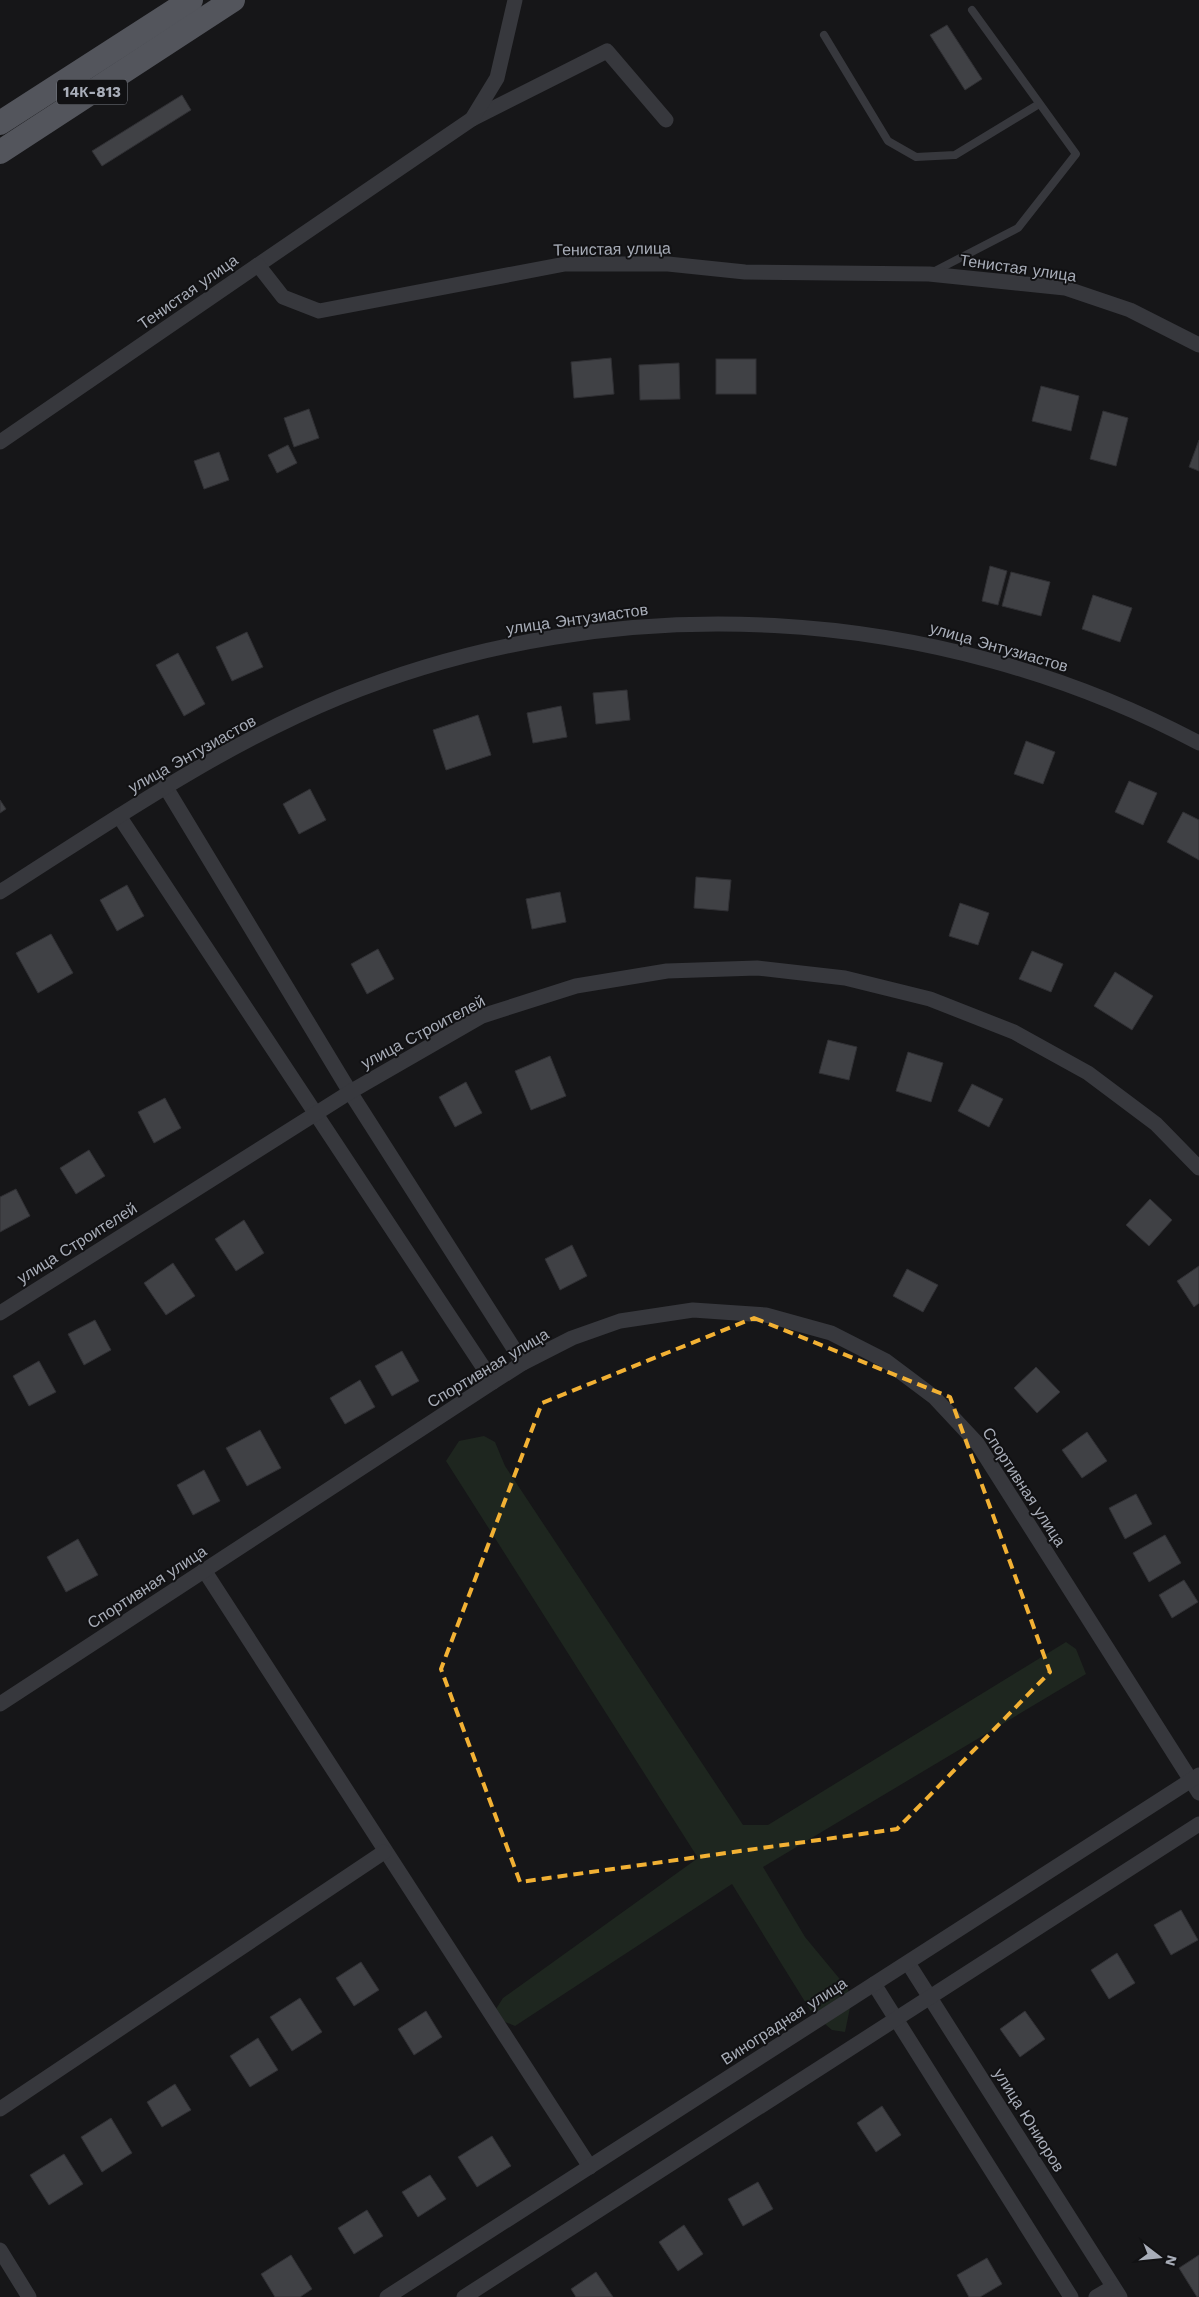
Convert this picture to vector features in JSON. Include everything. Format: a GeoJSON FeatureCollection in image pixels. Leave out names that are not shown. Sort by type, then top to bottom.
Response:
{"type":"FeatureCollection","features":[{"type":"Feature","properties":{"kind":"main road","name":"14К-813"},"geometry":{"type":"LineString","coordinates":[[0,123],[191,0]]}},
{"type":"Feature","properties":{"kind":"main road","name":"14К-813"},"geometry":{"type":"LineString","coordinates":[[0,152],[233,0]]}},
{"type":"Feature","properties":{"kind":"street"},"geometry":{"type":"LineString","coordinates":[[472,119],[497,78],[515,0]]}},
{"type":"Feature","properties":{"kind":"street"},"geometry":{"type":"LineString","coordinates":[[258,264],[472,119],[607,51],[666,120]]}},
{"type":"Feature","properties":{"kind":"street","name":"Тенистая улица"},"geometry":{"type":"LineString","coordinates":[[0,442],[258,264],[283,298],[319,311],[565,264],[668,264],[745,272],[929,274],[1065,288],[1130,310],[1199,345]]}},
{"type":"Feature","properties":{"kind":"street","name":"улица Энтузиастов"},"geometry":{"type":"LineString","coordinates":[[0,892],[165,786],[277,726],[340,698],[403,674],[516,644],[598,630],[677,624],[796,626],[910,640],[969,653],[1024,669],[1098,695],[1167,726],[1199,743]]}},
{"type":"Feature","properties":{"kind":"street"},"geometry":{"type":"LineString","coordinates":[[165,786],[350,1092],[523,1363]]}},
{"type":"Feature","properties":{"kind":"street"},"geometry":{"type":"LineString","coordinates":[[119,816],[493,1382]]}},
{"type":"Feature","properties":{"kind":"street","name":"улица Строителей"},"geometry":{"type":"LineString","coordinates":[[0,1313],[350,1092],[482,1016],[576,986],[667,971],[757,968],[845,978],[921,996],[1014,1032],[1088,1073],[1156,1124],[1199,1168]]}},
{"type":"Feature","properties":{"kind":"street","name":"Спортивная улица"},"geometry":{"type":"LineString","coordinates":[[0,1704],[523,1363],[572,1338],[620,1321],[693,1310],[766,1315],[831,1333],[886,1361],[934,1397],[977,1443],[1196,1783]]}},
{"type":"Feature","properties":{"kind":"street"},"geometry":{"type":"LineString","coordinates":[[204,1570],[384,1852],[590,2167]]}},
{"type":"Feature","properties":{"kind":"street","name":"Виноградная улица"},"geometry":{"type":"LineString","coordinates":[[387,2297],[874,1984],[1196,1783]]}},
{"type":"Feature","properties":{"kind":"street"},"geometry":{"type":"LineString","coordinates":[[464,2297],[1199,1824]]}},
{"type":"Feature","properties":{"kind":"street"},"geometry":{"type":"LineString","coordinates":[[0,2109],[384,1852]]}},
{"type":"Feature","properties":{"kind":"street","name":"улица Юниоров"},"geometry":{"type":"LineString","coordinates":[[908,1963],[1117,2292]]}},
{"type":"Feature","properties":{"kind":"street"},"geometry":{"type":"LineString","coordinates":[[874,1984],[1071,2297]]}},
{"type":"Feature","properties":{"kind":"street"},"geometry":{"type":"LineString","coordinates":[[0,2250],[30,2297]]}},
{"type":"Feature","properties":{"kind":"street"},"geometry":{"type":"LineString","coordinates":[[1096,2297],[1117,2292]]}},
{"type":"Feature","properties":{"kind":"lane"},"geometry":{"type":"LineString","coordinates":[[929,274],[1018,228],[1076,154],[972,10]]}},
{"type":"Feature","properties":{"kind":"lane"},"geometry":{"type":"LineString","coordinates":[[824,35],[888,142],[916,157],[955,155],[1040,104]]}},
{"type":"Feature","properties":{"kind":"highlighted area"},"geometry":{"type":"Polygon","coordinates":[[[754,1318],[950,1397],[1050,1672],[897,1829],[520,1882],[441,1669],[542,1403],[754,1318]]]}},
{"type":"Feature","properties":{"kind":"shaded area"},"geometry":{"type":"Polygon","coordinates":[[[484,1436],[495,1442],[505,1466],[743,1825],[768,1825],[1066,1642],[1076,1649],[1086,1674],[763,1867],[805,1937],[848,1989],[851,2003],[845,2032],[832,2030],[812,2013],[732,1884],[515,2026],[503,2021],[496,2009],[503,1998],[698,1858],[446,1461],[459,1441],[484,1436]]]}},
{"type":"Feature","properties":{"kind":"building"},"geometry":{"type":"Polygon","coordinates":[[[947,25],[982,79],[965,90],[930,35],[947,25]]]}},
{"type":"Feature","properties":{"kind":"building"},"geometry":{"type":"Polygon","coordinates":[[[182,95],[191,110],[102,166],[92,151],[182,95]]]}},
{"type":"Feature","properties":{"kind":"building"},"geometry":{"type":"Polygon","coordinates":[[[611,358],[614,394],[574,398],[571,362],[611,358]]]}},
{"type":"Feature","properties":{"kind":"building"},"geometry":{"type":"Polygon","coordinates":[[[716,359],[756,359],[756,394],[716,394],[716,359]]]}},
{"type":"Feature","properties":{"kind":"building"},"geometry":{"type":"Polygon","coordinates":[[[679,363],[680,399],[640,400],[639,365],[679,363]]]}},
{"type":"Feature","properties":{"kind":"building"},"geometry":{"type":"Polygon","coordinates":[[[1041,386],[1079,396],[1071,431],[1032,421],[1041,386]]]}},
{"type":"Feature","properties":{"kind":"building"},"geometry":{"type":"Polygon","coordinates":[[[309,409],[319,438],[294,447],[284,418],[309,409]]]}},
{"type":"Feature","properties":{"kind":"building"},"geometry":{"type":"Polygon","coordinates":[[[1103,411],[1128,418],[1116,466],[1090,459],[1103,411]]]}},
{"type":"Feature","properties":{"kind":"building"},"geometry":{"type":"Polygon","coordinates":[[[1199,440],[1199,471],[1189,467],[1199,440]]]}},
{"type":"Feature","properties":{"kind":"building"},"geometry":{"type":"Polygon","coordinates":[[[288,445],[297,463],[277,473],[268,455],[288,445]]]}},
{"type":"Feature","properties":{"kind":"building"},"geometry":{"type":"Polygon","coordinates":[[[219,452],[229,480],[204,489],[194,461],[219,452]]]}},
{"type":"Feature","properties":{"kind":"building"},"geometry":{"type":"Polygon","coordinates":[[[990,566],[1007,571],[998,605],[982,601],[990,566]]]}},
{"type":"Feature","properties":{"kind":"building"},"geometry":{"type":"Polygon","coordinates":[[[1011,572],[1050,582],[1041,616],[1002,606],[1011,572]]]}},
{"type":"Feature","properties":{"kind":"building"},"geometry":{"type":"Polygon","coordinates":[[[1093,595],[1132,608],[1120,642],[1082,629],[1093,595]]]}},
{"type":"Feature","properties":{"kind":"building"},"geometry":{"type":"Polygon","coordinates":[[[247,632],[263,667],[232,681],[216,647],[247,632]]]}},
{"type":"Feature","properties":{"kind":"building"},"geometry":{"type":"Polygon","coordinates":[[[178,653],[205,704],[184,716],[156,665],[178,653]]]}},
{"type":"Feature","properties":{"kind":"building"},"geometry":{"type":"Polygon","coordinates":[[[627,690],[630,720],[596,724],[593,693],[627,690]]]}},
{"type":"Feature","properties":{"kind":"building"},"geometry":{"type":"Polygon","coordinates":[[[561,706],[567,737],[533,743],[527,713],[561,706]]]}},
{"type":"Feature","properties":{"kind":"building"},"geometry":{"type":"Polygon","coordinates":[[[478,715],[491,755],[446,770],[433,730],[478,715]]]}},
{"type":"Feature","properties":{"kind":"building"},"geometry":{"type":"Polygon","coordinates":[[[1026,741],[1055,752],[1043,784],[1014,774],[1026,741]]]}},
{"type":"Feature","properties":{"kind":"building"},"geometry":{"type":"Polygon","coordinates":[[[1129,781],[1157,793],[1143,825],[1115,812],[1129,781]]]}},
{"type":"Feature","properties":{"kind":"building"},"geometry":{"type":"Polygon","coordinates":[[[310,789],[326,820],[299,834],[283,804],[310,789]]]}},
{"type":"Feature","properties":{"kind":"building"},"geometry":{"type":"Polygon","coordinates":[[[0,800],[6,809],[0,813],[0,800]]]}},
{"type":"Feature","properties":{"kind":"building"},"geometry":{"type":"Polygon","coordinates":[[[1183,812],[1199,820],[1199,860],[1167,842],[1183,812]]]}},
{"type":"Feature","properties":{"kind":"building"},"geometry":{"type":"Polygon","coordinates":[[[696,877],[731,880],[728,911],[694,908],[696,877]]]}},
{"type":"Feature","properties":{"kind":"building"},"geometry":{"type":"Polygon","coordinates":[[[127,885],[144,916],[117,931],[100,900],[127,885]]]}},
{"type":"Feature","properties":{"kind":"building"},"geometry":{"type":"Polygon","coordinates":[[[560,892],[566,922],[532,929],[526,899],[560,892]]]}},
{"type":"Feature","properties":{"kind":"building"},"geometry":{"type":"Polygon","coordinates":[[[960,903],[989,913],[978,945],[949,936],[960,903]]]}},
{"type":"Feature","properties":{"kind":"building"},"geometry":{"type":"Polygon","coordinates":[[[51,934],[73,973],[38,993],[16,953],[51,934]]]}},
{"type":"Feature","properties":{"kind":"building"},"geometry":{"type":"Polygon","coordinates":[[[378,949],[394,979],[367,994],[351,964],[378,949]]]}},
{"type":"Feature","properties":{"kind":"building"},"geometry":{"type":"Polygon","coordinates":[[[1032,951],[1063,964],[1051,992],[1019,979],[1032,951]]]}},
{"type":"Feature","properties":{"kind":"building"},"geometry":{"type":"Polygon","coordinates":[[[1115,972],[1153,996],[1132,1030],[1094,1006],[1115,972]]]}},
{"type":"Feature","properties":{"kind":"building"},"geometry":{"type":"Polygon","coordinates":[[[828,1040],[857,1047],[849,1080],[819,1073],[828,1040]]]}},
{"type":"Feature","properties":{"kind":"building"},"geometry":{"type":"Polygon","coordinates":[[[908,1052],[943,1063],[931,1102],[896,1091],[908,1052]]]}},
{"type":"Feature","properties":{"kind":"building"},"geometry":{"type":"Polygon","coordinates":[[[550,1056],[566,1096],[531,1110],[515,1071],[550,1056]]]}},
{"type":"Feature","properties":{"kind":"building"},"geometry":{"type":"Polygon","coordinates":[[[466,1082],[482,1113],[455,1127],[439,1097],[466,1082]]]}},
{"type":"Feature","properties":{"kind":"building"},"geometry":{"type":"Polygon","coordinates":[[[972,1084],[1003,1099],[989,1127],[958,1111],[972,1084]]]}},
{"type":"Feature","properties":{"kind":"building"},"geometry":{"type":"Polygon","coordinates":[[[165,1098],[181,1128],[154,1143],[138,1112],[165,1098]]]}},
{"type":"Feature","properties":{"kind":"building"},"geometry":{"type":"Polygon","coordinates":[[[89,1150],[105,1176],[76,1194],[60,1168],[89,1150]]]}},
{"type":"Feature","properties":{"kind":"building"},"geometry":{"type":"Polygon","coordinates":[[[16,1189],[30,1216],[0,1232],[0,1197],[16,1189]]]}},
{"type":"Feature","properties":{"kind":"building"},"geometry":{"type":"Polygon","coordinates":[[[1150,1199],[1172,1220],[1149,1246],[1126,1225],[1150,1199]]]}},
{"type":"Feature","properties":{"kind":"building"},"geometry":{"type":"Polygon","coordinates":[[[244,1220],[264,1253],[236,1271],[215,1239],[244,1220]]]}},
{"type":"Feature","properties":{"kind":"building"},"geometry":{"type":"Polygon","coordinates":[[[572,1245],[587,1276],[560,1290],[545,1259],[572,1245]]]}},
{"type":"Feature","properties":{"kind":"building"},"geometry":{"type":"Polygon","coordinates":[[[173,1263],[195,1296],[166,1315],[144,1283],[173,1263]]]}},
{"type":"Feature","properties":{"kind":"building"},"geometry":{"type":"Polygon","coordinates":[[[1199,1266],[1199,1303],[1194,1307],[1177,1281],[1199,1266]]]}},
{"type":"Feature","properties":{"kind":"building"},"geometry":{"type":"Polygon","coordinates":[[[907,1269],[938,1285],[923,1312],[893,1296],[907,1269]]]}},
{"type":"Feature","properties":{"kind":"building"},"geometry":{"type":"Polygon","coordinates":[[[95,1320],[111,1350],[84,1365],[68,1334],[95,1320]]]}},
{"type":"Feature","properties":{"kind":"building"},"geometry":{"type":"Polygon","coordinates":[[[402,1351],[419,1381],[392,1396],[375,1366],[402,1351]]]}},
{"type":"Feature","properties":{"kind":"building"},"geometry":{"type":"Polygon","coordinates":[[[39,1361],[56,1392],[29,1406],[13,1376],[39,1361]]]}},
{"type":"Feature","properties":{"kind":"building"},"geometry":{"type":"Polygon","coordinates":[[[1036,1367],[1060,1392],[1037,1413],[1014,1388],[1036,1367]]]}},
{"type":"Feature","properties":{"kind":"building"},"geometry":{"type":"Polygon","coordinates":[[[360,1380],[375,1407],[345,1424],[330,1398],[360,1380]]]}},
{"type":"Feature","properties":{"kind":"building"},"geometry":{"type":"Polygon","coordinates":[[[260,1430],[281,1468],[247,1486],[226,1448],[260,1430]]]}},
{"type":"Feature","properties":{"kind":"building"},"geometry":{"type":"Polygon","coordinates":[[[1087,1432],[1107,1461],[1082,1478],[1062,1450],[1087,1432]]]}},
{"type":"Feature","properties":{"kind":"building"},"geometry":{"type":"Polygon","coordinates":[[[204,1470],[220,1501],[193,1515],[177,1485],[204,1470]]]}},
{"type":"Feature","properties":{"kind":"building"},"geometry":{"type":"Polygon","coordinates":[[[1136,1494],[1152,1524],[1125,1539],[1109,1508],[1136,1494]]]}},
{"type":"Feature","properties":{"kind":"building"},"geometry":{"type":"Polygon","coordinates":[[[1165,1535],[1181,1563],[1149,1582],[1133,1553],[1165,1535]]]}},
{"type":"Feature","properties":{"kind":"building"},"geometry":{"type":"Polygon","coordinates":[[[78,1539],[98,1575],[66,1592],[47,1557],[78,1539]]]}},
{"type":"Feature","properties":{"kind":"building"},"geometry":{"type":"Polygon","coordinates":[[[1184,1580],[1198,1602],[1172,1618],[1159,1595],[1184,1580]]]}},
{"type":"Feature","properties":{"kind":"building"},"geometry":{"type":"Polygon","coordinates":[[[1181,1910],[1198,1940],[1171,1955],[1154,1925],[1181,1910]]]}},
{"type":"Feature","properties":{"kind":"building"},"geometry":{"type":"Polygon","coordinates":[[[1117,1953],[1135,1983],[1109,1999],[1091,1970],[1117,1953]]]}},
{"type":"Feature","properties":{"kind":"building"},"geometry":{"type":"Polygon","coordinates":[[[361,1962],[379,1990],[354,2006],[336,1978],[361,1962]]]}},
{"type":"Feature","properties":{"kind":"building"},"geometry":{"type":"Polygon","coordinates":[[[300,1998],[322,2032],[292,2051],[270,2017],[300,1998]]]}},
{"type":"Feature","properties":{"kind":"building"},"geometry":{"type":"Polygon","coordinates":[[[426,2011],[442,2037],[414,2055],[398,2029],[426,2011]]]}},
{"type":"Feature","properties":{"kind":"building"},"geometry":{"type":"Polygon","coordinates":[[[1025,2011],[1045,2039],[1020,2057],[1000,2029],[1025,2011]]]}},
{"type":"Feature","properties":{"kind":"building"},"geometry":{"type":"Polygon","coordinates":[[[258,2038],[278,2070],[250,2087],[230,2056],[258,2038]]]}},
{"type":"Feature","properties":{"kind":"building"},"geometry":{"type":"Polygon","coordinates":[[[175,2084],[191,2110],[162,2127],[147,2102],[175,2084]]]}},
{"type":"Feature","properties":{"kind":"building"},"geometry":{"type":"Polygon","coordinates":[[[882,2106],[901,2135],[876,2152],[857,2123],[882,2106]]]}},
{"type":"Feature","properties":{"kind":"building"},"geometry":{"type":"Polygon","coordinates":[[[111,2118],[132,2153],[102,2172],[81,2137],[111,2118]]]}},
{"type":"Feature","properties":{"kind":"building"},"geometry":{"type":"Polygon","coordinates":[[[492,2136],[511,2166],[477,2187],[458,2157],[492,2136]]]}},
{"type":"Feature","properties":{"kind":"building"},"geometry":{"type":"Polygon","coordinates":[[[64,2154],[83,2184],[49,2205],[30,2175],[64,2154]]]}},
{"type":"Feature","properties":{"kind":"building"},"geometry":{"type":"Polygon","coordinates":[[[430,2175],[446,2199],[418,2217],[402,2192],[430,2175]]]}},
{"type":"Feature","properties":{"kind":"building"},"geometry":{"type":"Polygon","coordinates":[[[758,2182],[773,2209],[743,2226],[728,2199],[758,2182]]]}},
{"type":"Feature","properties":{"kind":"building"},"geometry":{"type":"Polygon","coordinates":[[[367,2210],[383,2236],[354,2254],[338,2228],[367,2210]]]}},
{"type":"Feature","properties":{"kind":"building"},"geometry":{"type":"Polygon","coordinates":[[[684,2225],[703,2254],[678,2271],[659,2242],[684,2225]]]}},
{"type":"Feature","properties":{"kind":"building"},"geometry":{"type":"Polygon","coordinates":[[[291,2255],[312,2289],[300,2297],[275,2297],[261,2274],[291,2255]]]}},
{"type":"Feature","properties":{"kind":"building"},"geometry":{"type":"Polygon","coordinates":[[[1199,2255],[1199,2297],[1197,2297],[1179,2268],[1199,2255]]]}},
{"type":"Feature","properties":{"kind":"building"},"geometry":{"type":"Polygon","coordinates":[[[987,2258],[1002,2284],[980,2297],[969,2297],[957,2275],[987,2258]]]}},
{"type":"Feature","properties":{"kind":"building"},"geometry":{"type":"Polygon","coordinates":[[[596,2272],[613,2297],[576,2297],[571,2289],[596,2272]]]}}]}
